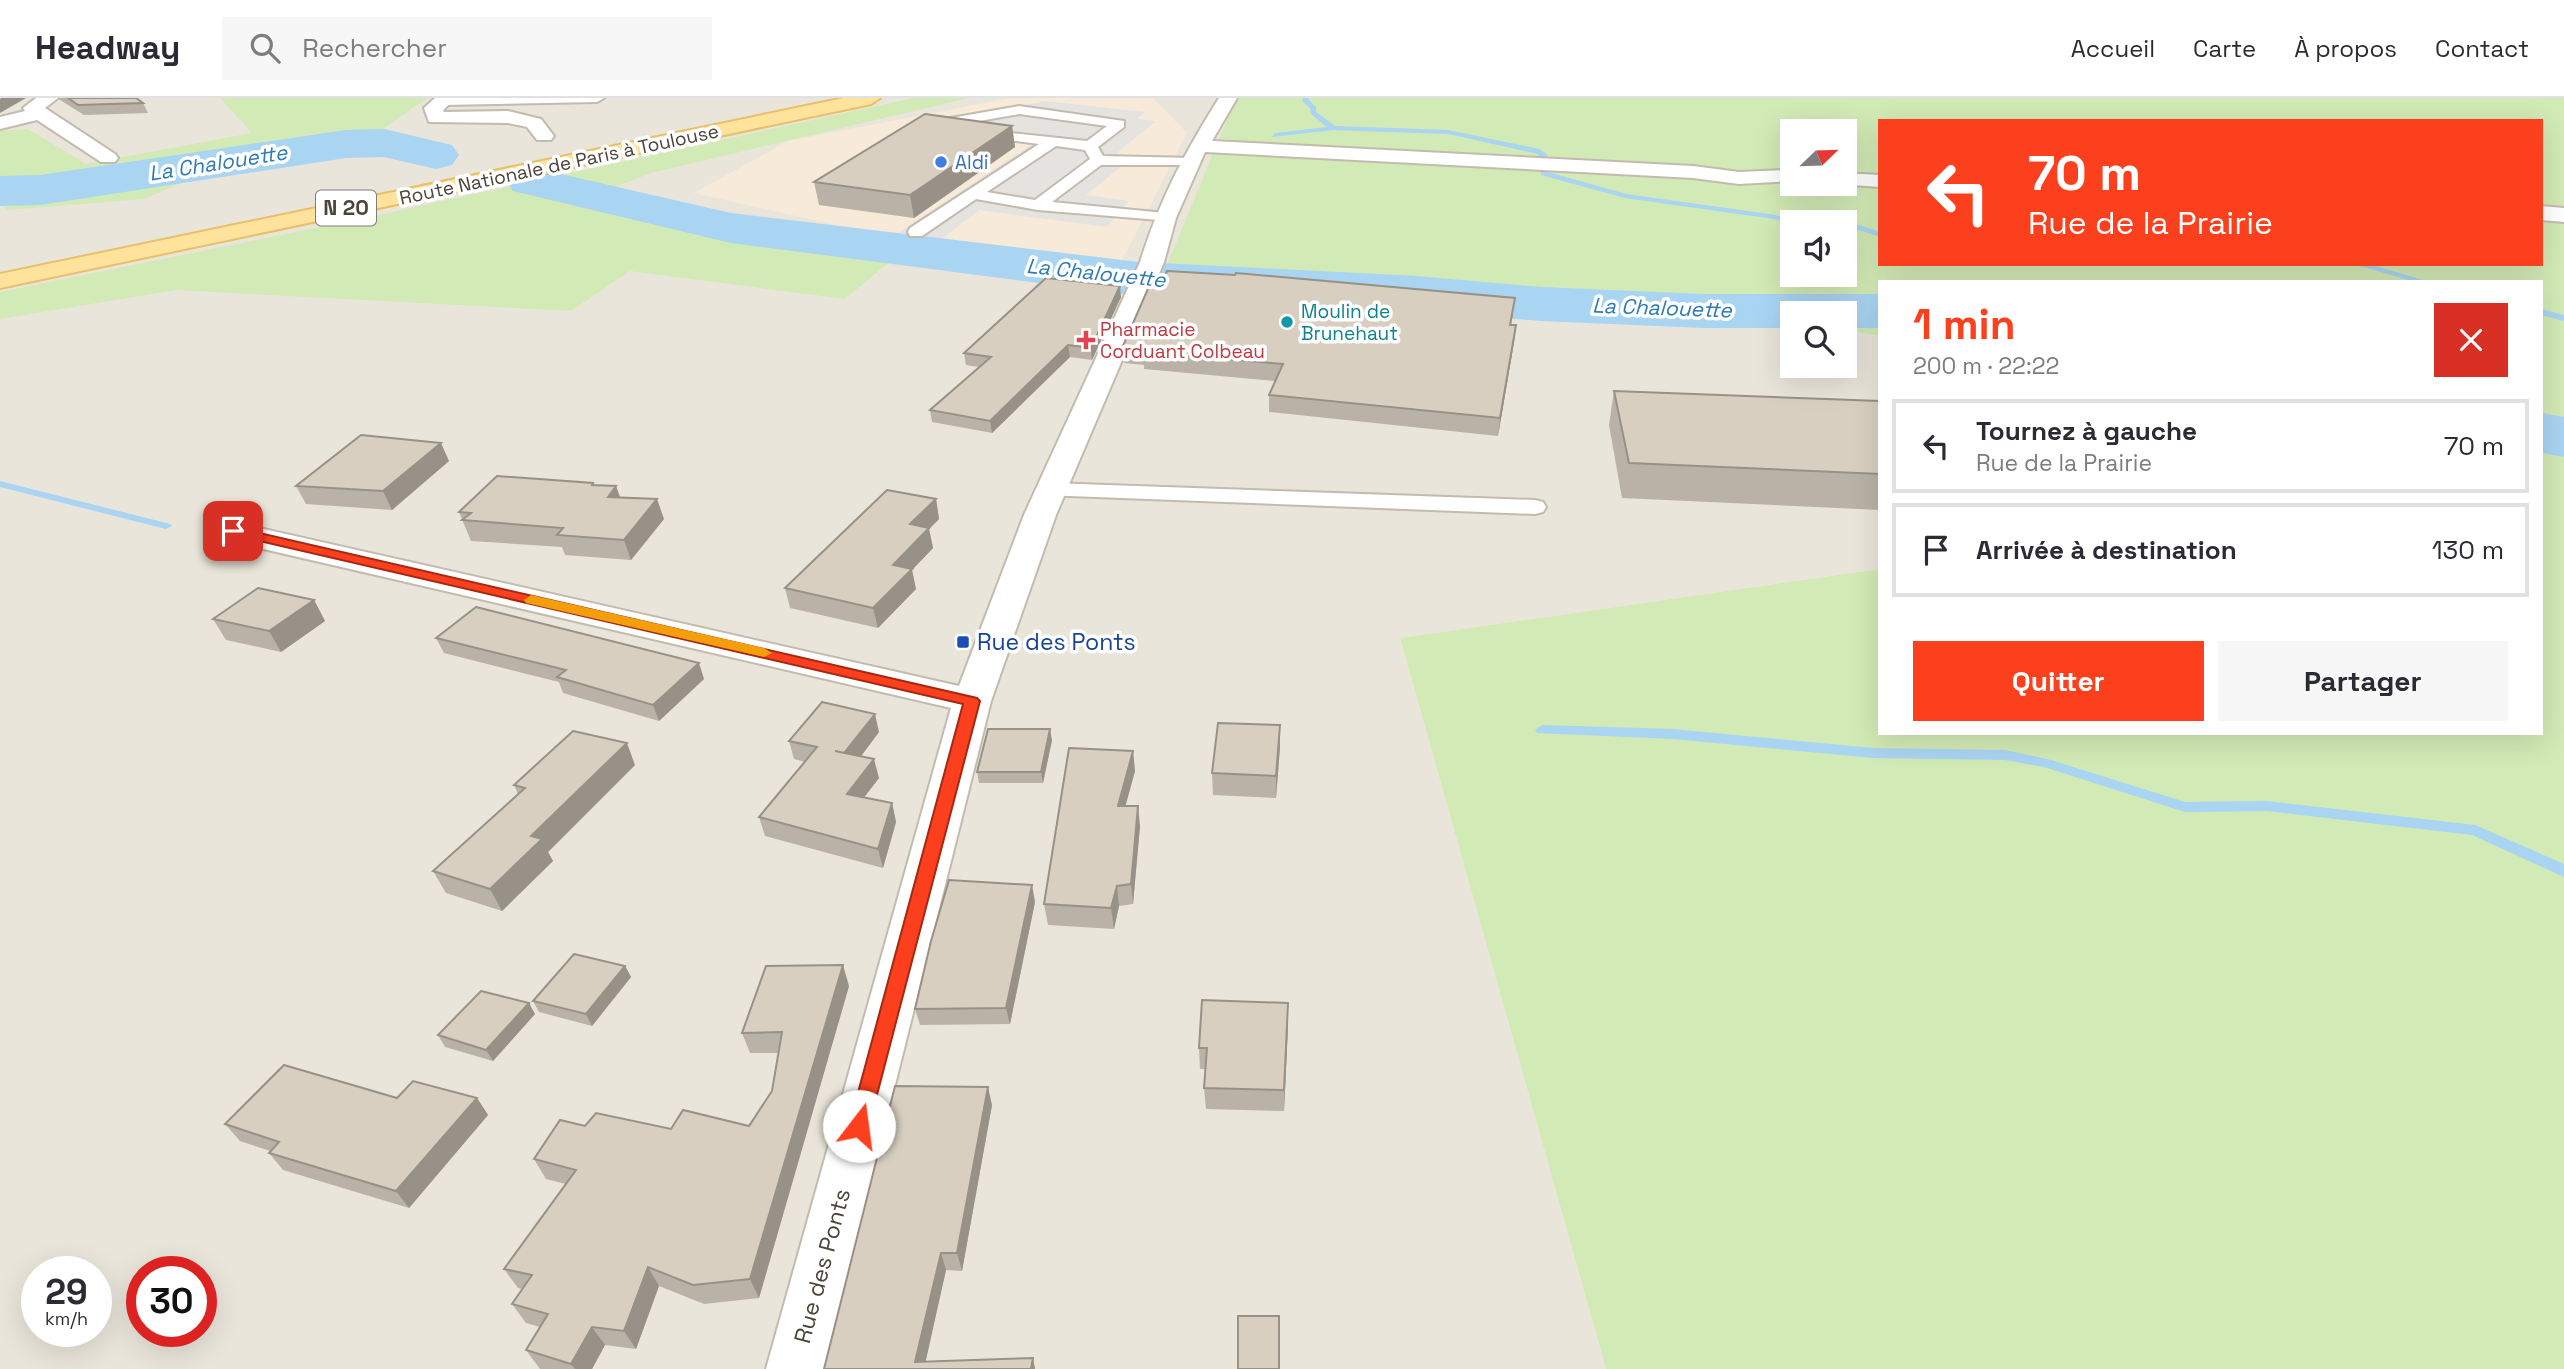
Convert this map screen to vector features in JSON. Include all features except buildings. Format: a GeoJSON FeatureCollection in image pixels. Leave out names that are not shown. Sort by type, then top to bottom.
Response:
{"type":"FeatureCollection","features":[{"type":"Feature","properties":{"kind":"main road","name":"Route Nationale de Paris à Toulouse"},"geometry":{"type":"LineString","coordinates":[[0,269],[824,98]]}},
{"type":"Feature","properties":{"kind":"main road","name":"Route Nationale de Paris à Toulouse"},"geometry":{"type":"LineString","coordinates":[[0,281],[871,98]]}},
{"type":"Feature","properties":{"kind":"street","name":"Rue des Ponts"},"geometry":{"type":"LineString","coordinates":[[795,1369],[972,701],[1051,490],[1146,275],[1165,218],[1195,153],[1228,98]]}},
{"type":"Feature","properties":{"kind":"street"},"geometry":{"type":"LineString","coordinates":[[445,99],[433,108],[436,118],[508,117],[534,123],[544,136]]}},
{"type":"Feature","properties":{"kind":"street"},"geometry":{"type":"LineString","coordinates":[[0,123],[44,106],[108,158]]}},
{"type":"Feature","properties":{"kind":"street"},"geometry":{"type":"LineString","coordinates":[[1195,153],[1693,172],[1739,178],[1780,176]]}},
{"type":"Feature","properties":{"kind":"street"},"geometry":{"type":"LineString","coordinates":[[1857,180],[1878,181]]}},
{"type":"Feature","properties":{"kind":"street"},"geometry":{"type":"LineString","coordinates":[[2543,214],[2564,215]]}},
{"type":"Feature","properties":{"kind":"street"},"geometry":{"type":"LineString","coordinates":[[233,531],[972,701]]}},
{"type":"Feature","properties":{"kind":"lane"},"geometry":{"type":"LineString","coordinates":[[445,99],[597,98]]}},
{"type":"Feature","properties":{"kind":"lane"},"geometry":{"type":"LineString","coordinates":[[1038,205],[1094,153],[1119,124],[1019,110],[928,126],[1052,142],[1094,153],[1195,153]]}},
{"type":"Feature","properties":{"kind":"lane"},"geometry":{"type":"LineString","coordinates":[[916,232],[1052,142]]}},
{"type":"Feature","properties":{"kind":"lane"},"geometry":{"type":"LineString","coordinates":[[972,194],[1038,205],[1165,218]]}},
{"type":"Feature","properties":{"kind":"lane"},"geometry":{"type":"LineString","coordinates":[[1051,490],[1535,508]]}},
{"type":"Feature","properties":{"kind":"shaded area"},"geometry":{"type":"Polygon","coordinates":[[[0,98],[1236,98],[1166,270],[1739,313],[1780,320],[1780,378],[1857,378],[1857,332],[1878,336],[1878,569],[1400,638],[1606,1369],[0,1369],[0,98]]]}},
{"type":"Feature","properties":{"kind":"shaded area"},"geometry":{"type":"Polygon","coordinates":[[[1010,98],[1153,98],[1187,133],[1119,266],[876,234],[694,193],[788,141],[1010,98]]]}},
{"type":"Feature","properties":{"kind":"shaded area"},"geometry":{"type":"Polygon","coordinates":[[[1045,101],[1145,112],[1137,119],[1156,121],[1118,152],[1121,167],[1086,195],[1129,201],[1107,227],[979,210],[939,241],[895,235],[1034,143],[912,128],[1045,101]]]}},
{"type":"Feature","properties":{"kind":"green space"},"geometry":{"type":"Polygon","coordinates":[[[220,98],[427,98],[380,131],[330,154],[190,179],[144,199],[8,210],[0,204],[0,131],[28,129],[86,164],[252,133],[220,98]]]}},
{"type":"Feature","properties":{"kind":"green space"},"geometry":{"type":"Polygon","coordinates":[[[913,98],[969,98],[651,173],[615,187],[617,213],[912,243],[845,299],[630,271],[571,311],[176,290],[0,319],[0,292],[365,218],[913,98]]]}},
{"type":"Feature","properties":{"kind":"green space"},"geometry":{"type":"Polygon","coordinates":[[[1236,98],[2564,98],[2564,1369],[1606,1369],[1400,638],[1878,569],[1878,735],[2543,735],[2543,280],[1878,280],[1878,336],[1857,332],[1857,301],[1780,301],[1780,320],[1739,313],[1165,270],[1236,98]]]}},
{"type":"Feature","properties":{"kind":"waterway"},"geometry":{"type":"LineString","coordinates":[[1306,98],[1305,101],[1313,107],[1313,113],[1333,128]]}},
{"type":"Feature","properties":{"kind":"waterway"},"geometry":{"type":"LineString","coordinates":[[1275,135],[1333,128]]}},
{"type":"Feature","properties":{"kind":"waterway"},"geometry":{"type":"LineString","coordinates":[[1333,128],[1448,132],[1536,151],[1543,154],[1544,173],[1625,196],[1780,218]]}},
{"type":"Feature","properties":{"kind":"waterway","name":"La Chalouette"},"geometry":{"type":"LineString","coordinates":[[0,191],[40,190],[346,144],[384,143],[436,155]]}},
{"type":"Feature","properties":{"kind":"waterway","name":"La Chalouette"},"geometry":{"type":"LineString","coordinates":[[530,181],[731,228],[1139,279],[1416,293],[1541,304],[1703,311],[1878,311]]}},
{"type":"Feature","properties":{"kind":"waterway"},"geometry":{"type":"LineString","coordinates":[[1857,228],[1878,234]]}},
{"type":"Feature","properties":{"kind":"waterway"},"geometry":{"type":"LineString","coordinates":[[2366,266],[2418,280]]}},
{"type":"Feature","properties":{"kind":"waterway"},"geometry":{"type":"LineString","coordinates":[[2543,313],[2564,318]]}},
{"type":"Feature","properties":{"kind":"waterway","name":"La Chalouette"},"geometry":{"type":"LineString","coordinates":[[2543,433],[2564,437]]}},
{"type":"Feature","properties":{"kind":"waterway"},"geometry":{"type":"LineString","coordinates":[[0,484],[166,526]]}},
{"type":"Feature","properties":{"kind":"waterway"},"geometry":{"type":"LineString","coordinates":[[1542,730],[1673,734],[1873,753],[2005,755],[2046,763],[2185,807],[2267,806],[2475,830],[2564,871]]}},
{"type":"Feature","properties":{"kind":"slow traffic"},"geometry":{"type":"LineString","coordinates":[[531,600],[764,653]]}},
{"type":"Feature","properties":{"kind":"place","name":"Aldi"},"geometry":{"type":"Point","coordinates":[941,162]}},
{"type":"Feature","properties":{"kind":"place","name":"Moulin de Brunehaut"},"geometry":{"type":"Point","coordinates":[1287,322]}},
{"type":"Feature","properties":{"kind":"place","name":"Pharmacie Corduant Colbeau"},"geometry":{"type":"Point","coordinates":[1086,340]}},
{"type":"Feature","properties":{"kind":"place","name":"Rue des Ponts"},"geometry":{"type":"Point","coordinates":[963,642]}},
{"type":"Feature","properties":{"kind":"route"},"geometry":{"type":"LineString","coordinates":[[233,531],[972,701],[859,1126]]}}]}
